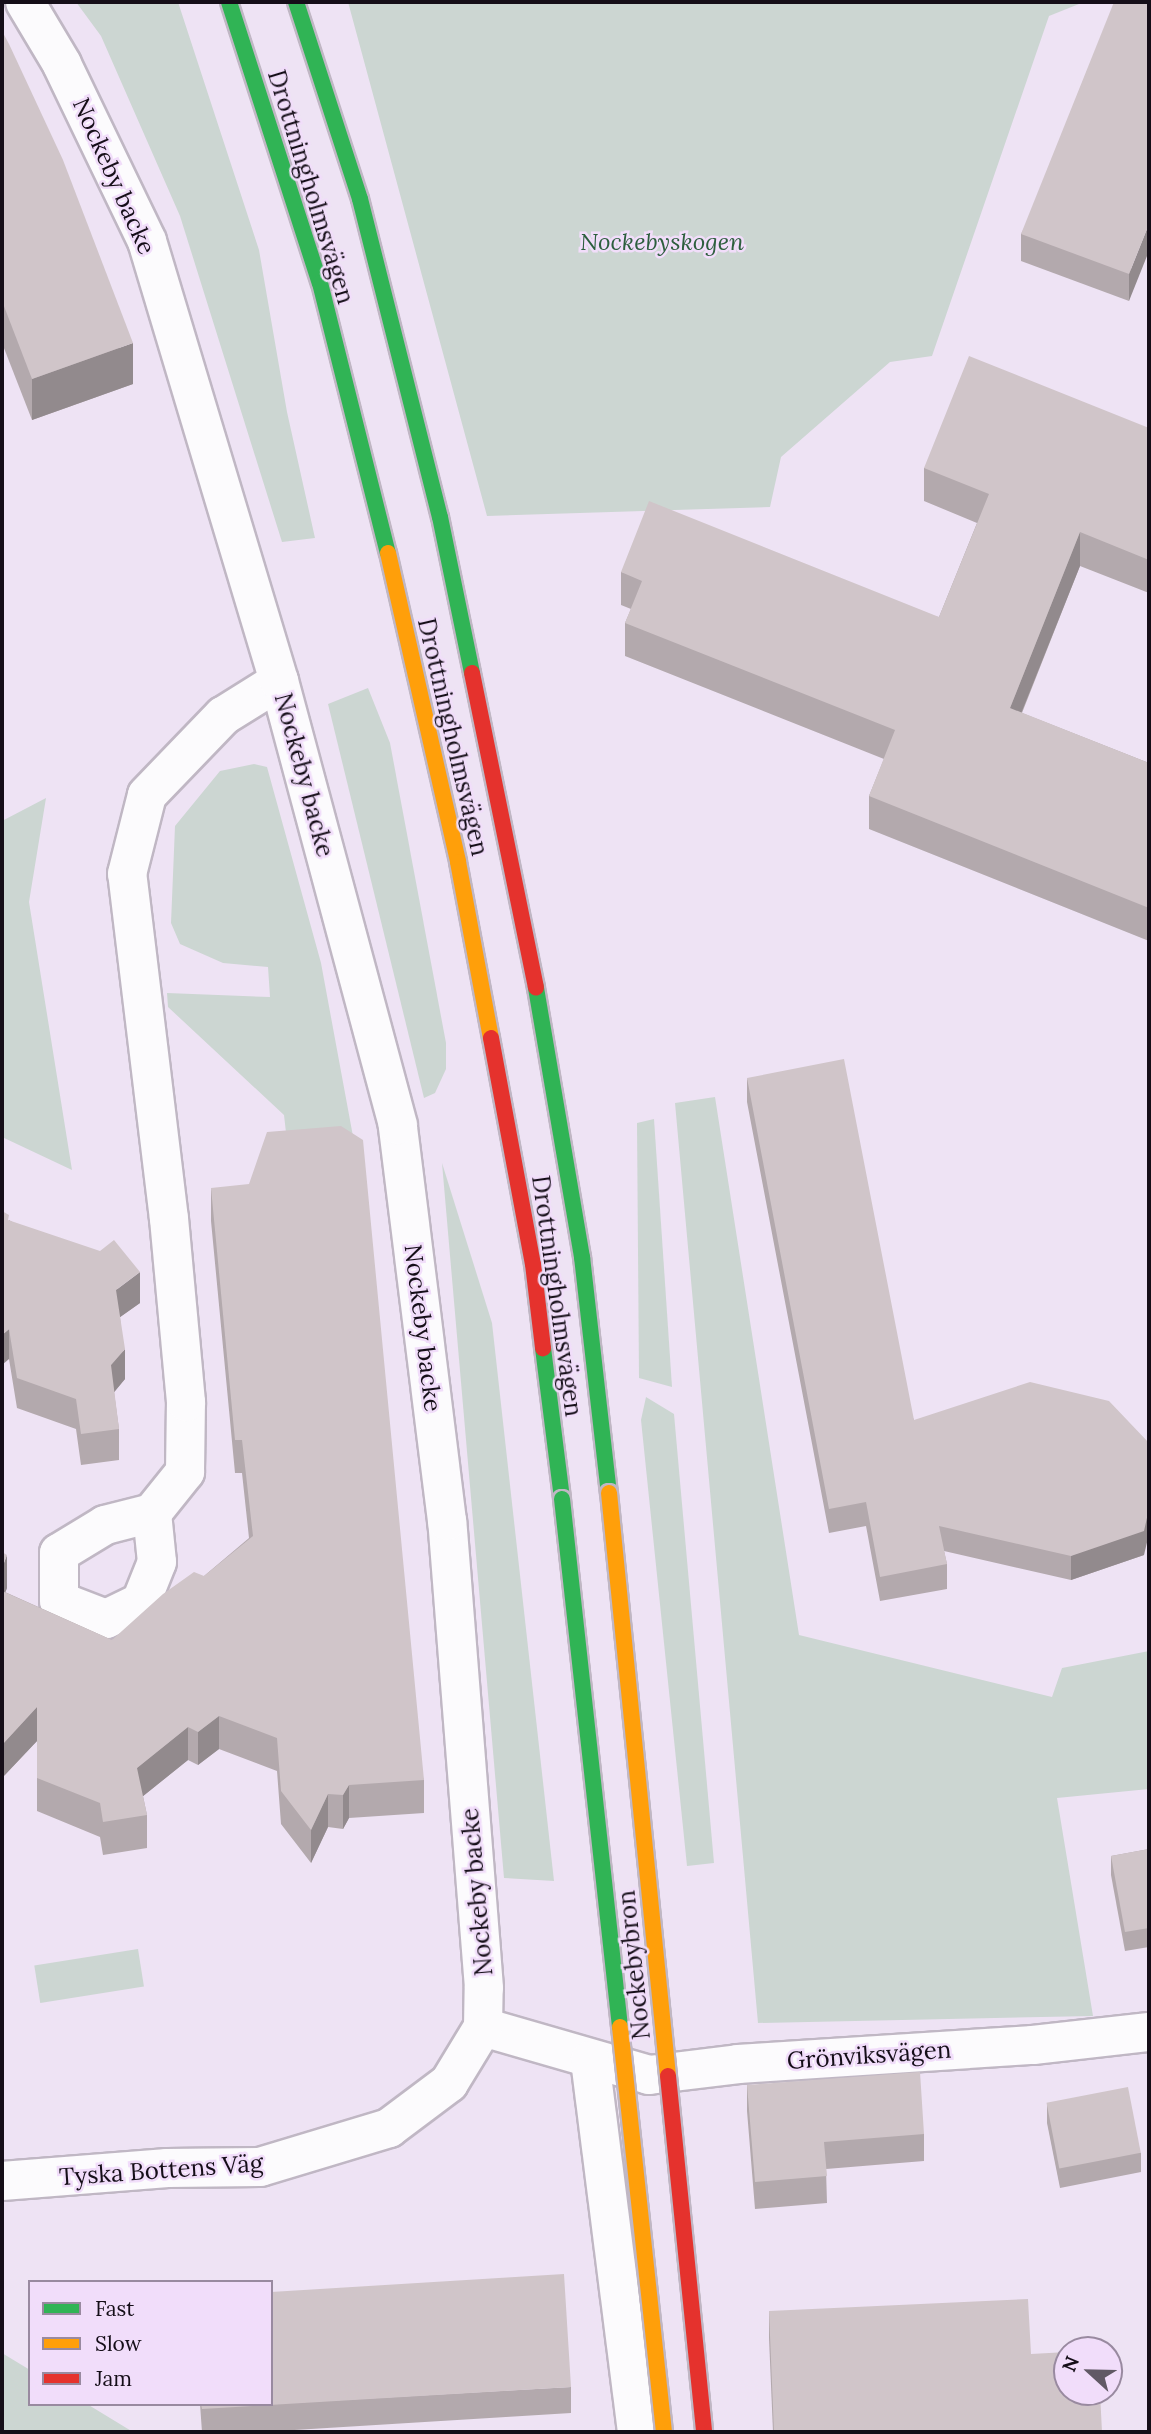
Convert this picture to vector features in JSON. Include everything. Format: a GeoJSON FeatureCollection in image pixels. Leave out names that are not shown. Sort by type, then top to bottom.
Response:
{"type":"FeatureCollection","features":[{"type":"Feature","properties":{"kind":"main road","name":"Drottningholmsvägen"},"geometry":{"type":"LineString","coordinates":[[229,2],[320,283],[384,534],[455,849],[533,1264],[562,1499]]}},
{"type":"Feature","properties":{"kind":"main road","name":"Drottningholmsvägen"},"geometry":{"type":"LineString","coordinates":[[296,2],[360,199],[443,531],[552,1065],[582,1257],[609,1493]]}},
{"type":"Feature","properties":{"kind":"main road","name":"Nockebybron"},"geometry":{"type":"LineString","coordinates":[[609,1493],[704,2432]]}},
{"type":"Feature","properties":{"kind":"main road","name":"Nockebybron"},"geometry":{"type":"LineString","coordinates":[[562,1499],[664,2432]]}},
{"type":"Feature","properties":{"kind":"street","name":"Nockeby backe"},"geometry":{"type":"LineString","coordinates":[[25,2],[62,64],[147,241],[279,681],[398,1125],[447,1521],[484,1988]]}},
{"type":"Feature","properties":{"kind":"street","name":"Nockeby backe"},"geometry":{"type":"LineString","coordinates":[[152,1513],[185,1472],[186,1402],[169,1219],[127,874],[147,795],[223,716],[279,681]]}},
{"type":"Feature","properties":{"kind":"street","name":"Tyska Bottens Väg"},"geometry":{"type":"LineString","coordinates":[[2,2181],[167,2168],[260,2167],[389,2128],[449,2083],[483,2027],[484,1988]]}},
{"type":"Feature","properties":{"kind":"street","name":"Grönviksvägen"},"geometry":{"type":"LineString","coordinates":[[483,2027],[649,2075],[738,2064],[1033,2045],[1149,2032]]}},
{"type":"Feature","properties":{"kind":"street"},"geometry":{"type":"LineString","coordinates":[[590,2060],[637,2432]]}},
{"type":"Feature","properties":{"kind":"green space"},"geometry":{"type":"Polygon","coordinates":[[[76,2],[178,2],[259,250],[287,412],[315,538],[282,542],[180,216],[101,36],[76,2]]]}},
{"type":"Feature","properties":{"kind":"green space","name":"Nockebyskogen"},"geometry":{"type":"Polygon","coordinates":[[[348,2],[1084,2],[1049,16],[932,356],[890,362],[781,457],[770,507],[487,516],[348,2]]]}},
{"type":"Feature","properties":{"kind":"green space"},"geometry":{"type":"Polygon","coordinates":[[[368,688],[390,743],[446,1043],[446,1069],[435,1093],[424,1098],[328,704],[368,688]]]}},
{"type":"Feature","properties":{"kind":"green space"},"geometry":{"type":"Polygon","coordinates":[[[254,764],[267,767],[321,963],[357,1158],[289,1159],[284,1115],[168,1007],[167,993],[270,997],[268,967],[223,963],[180,944],[171,923],[175,826],[220,771],[254,764]]]}},
{"type":"Feature","properties":{"kind":"green space"},"geometry":{"type":"Polygon","coordinates":[[[46,798],[29,902],[72,1170],[2,1137],[2,821],[46,798]]]}},
{"type":"Feature","properties":{"kind":"green space"},"geometry":{"type":"Polygon","coordinates":[[[715,1097],[799,1635],[1052,1697],[1062,1668],[1149,1651],[1149,1789],[1057,1798],[1093,2016],[758,2023],[675,1103],[715,1097]]]}},
{"type":"Feature","properties":{"kind":"green space"},"geometry":{"type":"Polygon","coordinates":[[[654,1119],[672,1387],[639,1378],[637,1123],[654,1119]]]}},
{"type":"Feature","properties":{"kind":"green space"},"geometry":{"type":"Polygon","coordinates":[[[442,1163],[492,1323],[554,1881],[504,1878],[442,1163]]]}},
{"type":"Feature","properties":{"kind":"green space"},"geometry":{"type":"Polygon","coordinates":[[[646,1397],[674,1414],[714,1863],[687,1866],[641,1420],[646,1397]]]}},
{"type":"Feature","properties":{"kind":"green space"},"geometry":{"type":"Polygon","coordinates":[[[138,1949],[144,1987],[40,2003],[34,1965],[138,1949]]]}},
{"type":"Feature","properties":{"kind":"green space"},"geometry":{"type":"Polygon","coordinates":[[[2,2353],[28,2369],[28,2406],[90,2406],[133,2432],[2,2432],[2,2353]]]}},
{"type":"Feature","properties":{"kind":"building"},"geometry":{"type":"Polygon","coordinates":[[[1114,2],[1149,3],[1149,224],[1129,274],[1021,234],[1114,2]]]}},
{"type":"Feature","properties":{"kind":"building"},"geometry":{"type":"Polygon","coordinates":[[[2,31],[63,160],[133,343],[32,379],[2,301],[2,31]]]}},
{"type":"Feature","properties":{"kind":"building"},"geometry":{"type":"Polygon","coordinates":[[[969,356],[1149,428],[1149,560],[1080,532],[1010,708],[1149,763],[1149,908],[869,796],[895,730],[625,623],[642,581],[621,572],[649,501],[939,617],[989,494],[924,468],[969,356]]]}},
{"type":"Feature","properties":{"kind":"building"},"geometry":{"type":"Polygon","coordinates":[[[844,1059],[914,1420],[1030,1382],[1109,1401],[1149,1443],[1149,1509],[1144,1531],[1071,1556],[939,1526],[947,1564],[880,1577],[866,1502],[829,1509],[747,1078],[844,1059]]]}},
{"type":"Feature","properties":{"kind":"building"},"geometry":{"type":"Polygon","coordinates":[[[341,1126],[363,1140],[424,1780],[349,1785],[343,1795],[328,1794],[311,1830],[281,1791],[277,1738],[219,1716],[198,1732],[188,1727],[137,1768],[147,1815],[103,1822],[100,1803],[37,1778],[37,1707],[2,1745],[2,1591],[112,1640],[163,1594],[194,1572],[204,1576],[253,1536],[242,1440],[235,1440],[211,1188],[249,1184],[267,1132],[341,1126]]]}},
{"type":"Feature","properties":{"kind":"building"},"geometry":{"type":"Polygon","coordinates":[[[2,1211],[9,1215],[8,1220],[100,1251],[114,1240],[140,1272],[116,1290],[125,1349],[111,1365],[119,1429],[81,1434],[76,1399],[17,1378],[9,1329],[2,1335],[2,1211]]]}},
{"type":"Feature","properties":{"kind":"building"},"geometry":{"type":"Polygon","coordinates":[[[2,1552],[7,1555],[2,1568],[2,1552]]]}},
{"type":"Feature","properties":{"kind":"building"},"geometry":{"type":"Polygon","coordinates":[[[1149,1849],[1149,1928],[1125,1932],[1111,1856],[1149,1849]]]}},
{"type":"Feature","properties":{"kind":"building"},"geometry":{"type":"Polygon","coordinates":[[[920,2072],[924,2134],[824,2142],[827,2176],[755,2182],[747,2085],[920,2072]]]}},
{"type":"Feature","properties":{"kind":"building"},"geometry":{"type":"Polygon","coordinates":[[[1128,2087],[1141,2153],[1059,2169],[1047,2103],[1128,2087]]]}},
{"type":"Feature","properties":{"kind":"building"},"geometry":{"type":"Polygon","coordinates":[[[564,2274],[571,2387],[273,2405],[273,2292],[564,2274]]]}},
{"type":"Feature","properties":{"kind":"building"},"geometry":{"type":"Polygon","coordinates":[[[1028,2299],[1031,2354],[1053,2353],[1053,2406],[1101,2406],[1102,2432],[774,2432],[769,2311],[1028,2299]]]}},
{"type":"Feature","properties":{"kind":"building"},"geometry":{"type":"Polygon","coordinates":[[[201,2406],[252,2406],[202,2409],[201,2406]]]}},
{"type":"Feature","properties":{"kind":"traffic: fast"},"geometry":{"type":"LineString","coordinates":[[229,2],[320,283],[388,553]]}},
{"type":"Feature","properties":{"kind":"traffic: fast"},"geometry":{"type":"LineString","coordinates":[[296,2],[360,199],[440,517],[472,673]]}},
{"type":"Feature","properties":{"kind":"traffic: fast"},"geometry":{"type":"LineString","coordinates":[[536,988],[582,1257],[609,1493]]}},
{"type":"Feature","properties":{"kind":"traffic: fast"},"geometry":{"type":"LineString","coordinates":[[543,1348],[562,1499]]}},
{"type":"Feature","properties":{"kind":"traffic: fast"},"geometry":{"type":"LineString","coordinates":[[562,1499],[620,2027]]}},
{"type":"Feature","properties":{"kind":"traffic: slow"},"geometry":{"type":"LineString","coordinates":[[388,553],[458,862],[491,1038]]}},
{"type":"Feature","properties":{"kind":"traffic: slow"},"geometry":{"type":"LineString","coordinates":[[609,1493],[668,2076]]}},
{"type":"Feature","properties":{"kind":"traffic: slow"},"geometry":{"type":"LineString","coordinates":[[620,2027],[664,2432]]}},
{"type":"Feature","properties":{"kind":"traffic: jam"},"geometry":{"type":"LineString","coordinates":[[472,673],[536,988]]}},
{"type":"Feature","properties":{"kind":"traffic: jam"},"geometry":{"type":"LineString","coordinates":[[491,1038],[533,1264],[543,1348]]}},
{"type":"Feature","properties":{"kind":"traffic: jam"},"geometry":{"type":"LineString","coordinates":[[668,2076],[704,2432]]}}]}
